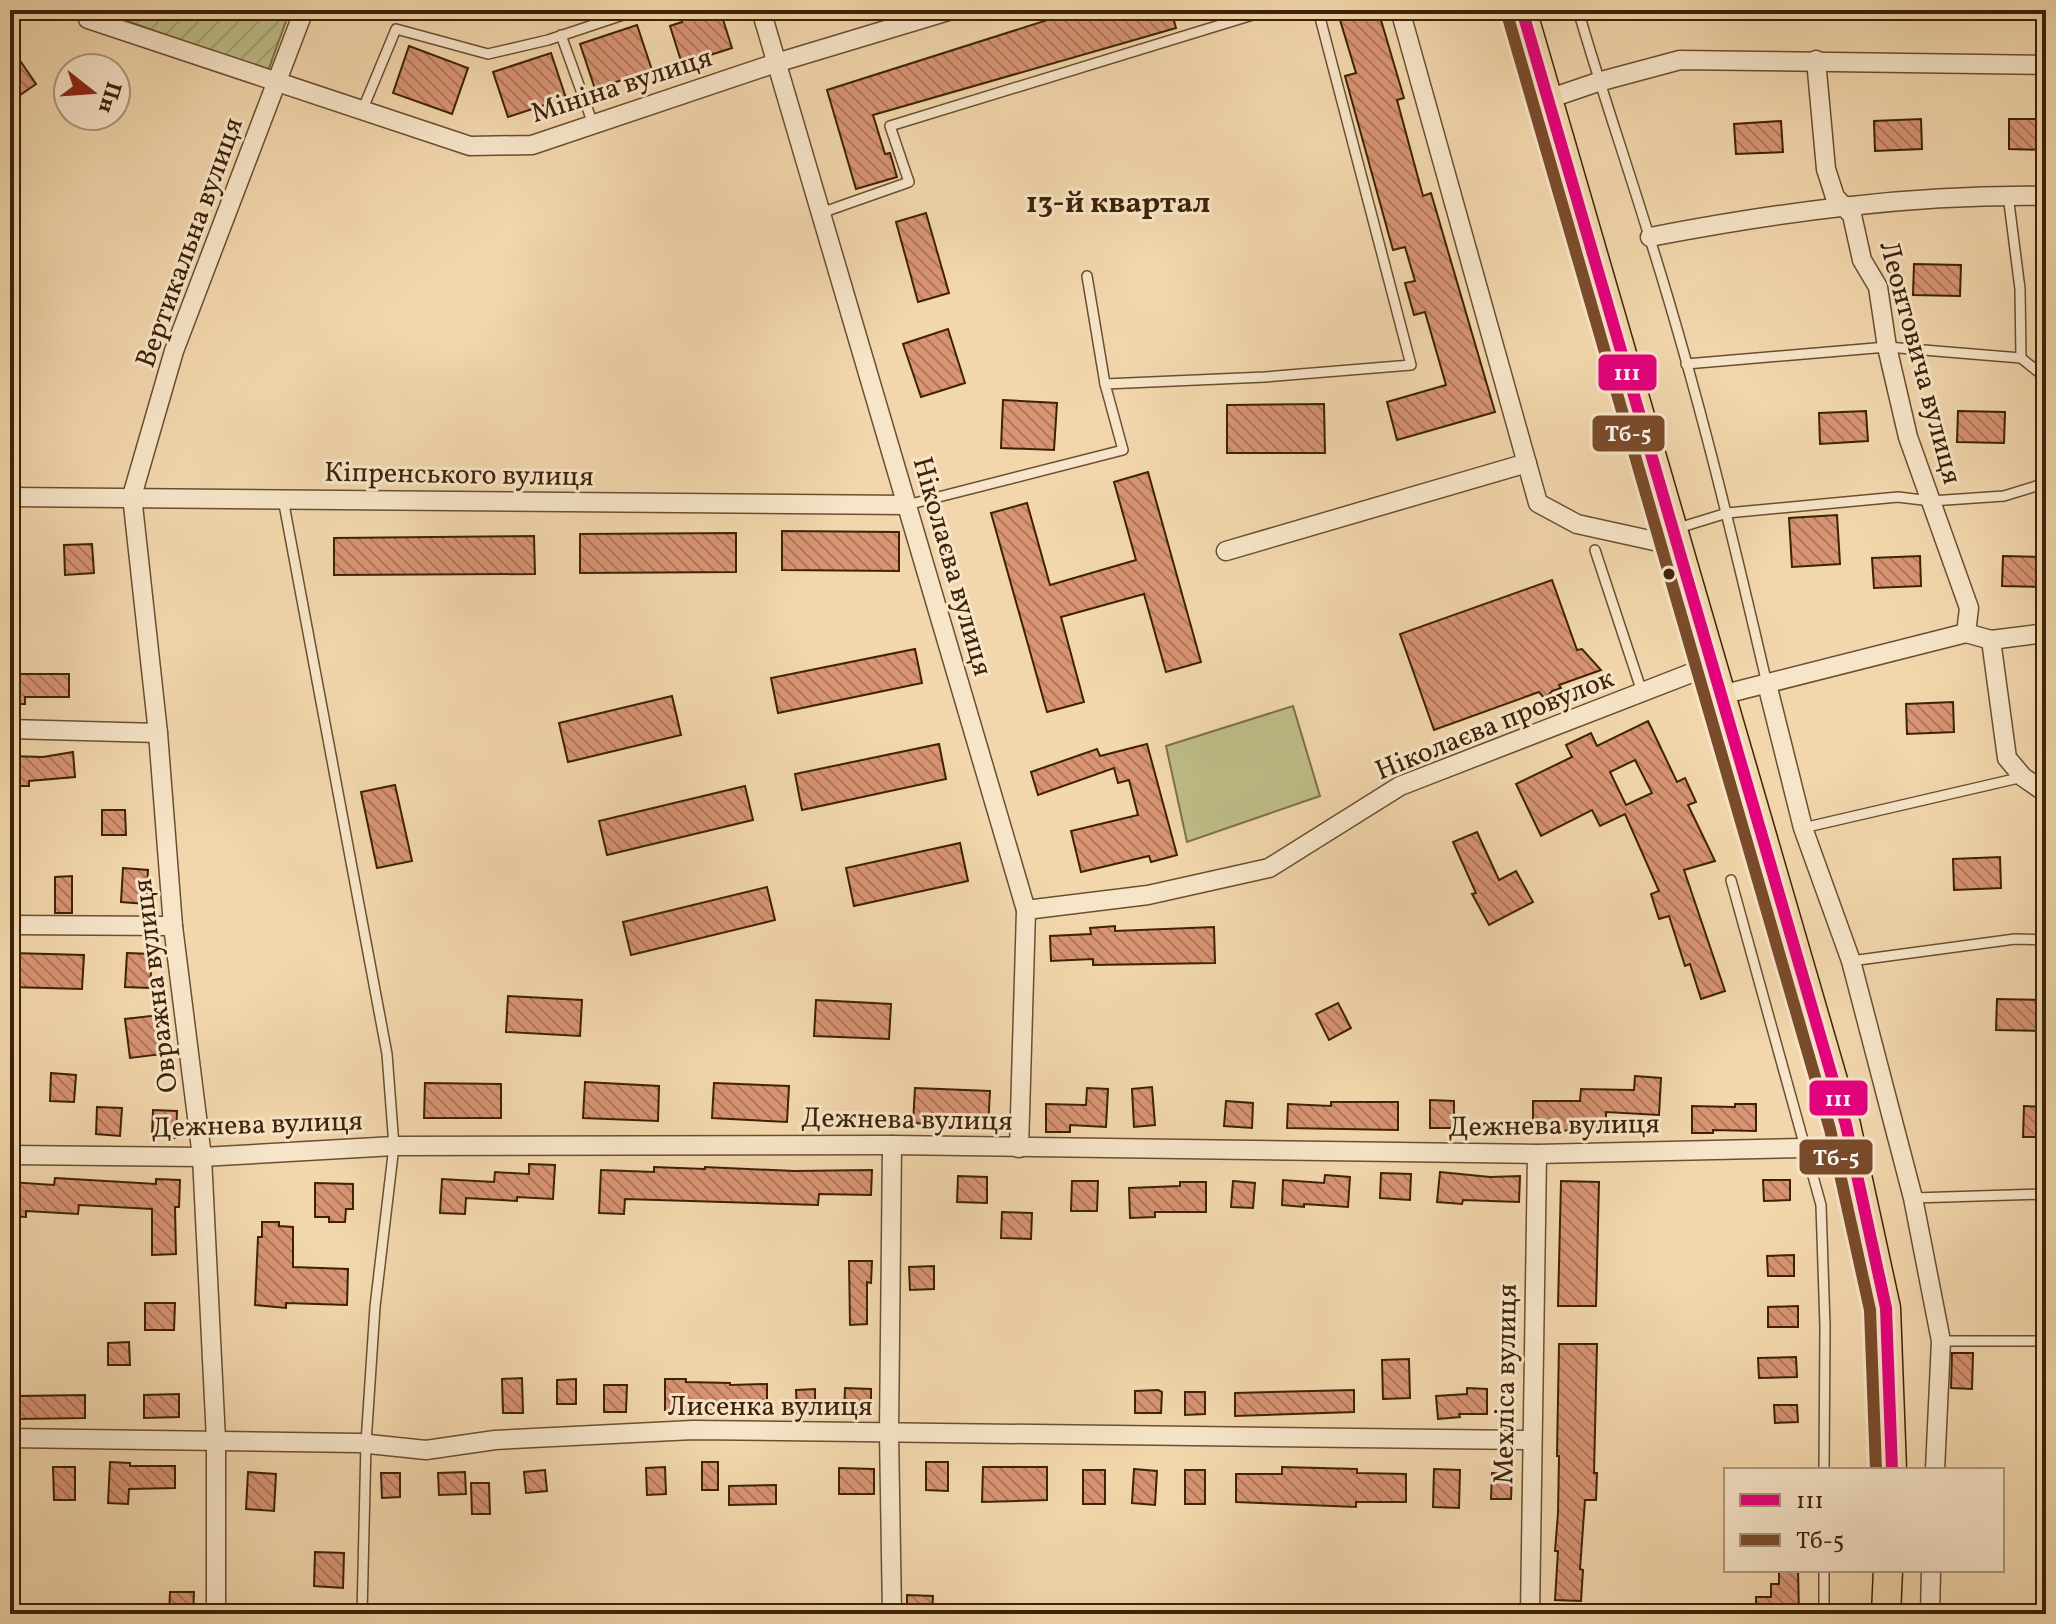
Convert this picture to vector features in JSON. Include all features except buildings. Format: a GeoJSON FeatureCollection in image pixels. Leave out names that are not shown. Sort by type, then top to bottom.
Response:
{"type":"FeatureCollection","features":[{"type":"Feature","properties":{"kind":"main road"},"geometry":{"type":"LineString","coordinates":[[1522,10],[1846,1125],[1886,1308],[1892,1468]]}},
{"type":"Feature","properties":{"kind":"main road"},"geometry":{"type":"LineString","coordinates":[[1886,1614],[1888,1572]]}},
{"type":"Feature","properties":{"kind":"street","name":"Мініна вулиця"},"geometry":{"type":"LineString","coordinates":[[85,10],[88,19],[470,146],[532,145],[776,63],[952,10]]}},
{"type":"Feature","properties":{"kind":"street","name":"Вертикальна вулиця"},"geometry":{"type":"LineString","coordinates":[[132,496],[174,351],[304,10]]}},
{"type":"Feature","properties":{"kind":"street","name":"Ніколаєва вулиця"},"geometry":{"type":"LineString","coordinates":[[761,10],[1026,910],[1019,1148]]}},
{"type":"Feature","properties":{"kind":"street"},"geometry":{"type":"LineString","coordinates":[[1400,10],[1538,503],[1577,524],[1675,538]]}},
{"type":"Feature","properties":{"kind":"street"},"geometry":{"type":"LineString","coordinates":[[1548,99],[1680,60],[2046,65]]}},
{"type":"Feature","properties":{"kind":"street","name":"Леонтовича вулиця"},"geometry":{"type":"LineString","coordinates":[[1816,60],[1826,169],[1835,197],[1852,215],[1862,260],[1878,287],[1887,347],[1908,437],[1969,608],[1966,633]]}},
{"type":"Feature","properties":{"kind":"street"},"geometry":{"type":"LineString","coordinates":[[1650,237],[1757,217],[1845,207],[2008,195],[2046,196]]}},
{"type":"Feature","properties":{"kind":"street"},"geometry":{"type":"LineString","coordinates":[[1226,551],[1527,463]]}},
{"type":"Feature","properties":{"kind":"street","name":"Овражна вулиця"},"geometry":{"type":"LineString","coordinates":[[132,496],[158,733],[173,926],[202,1157],[216,1440],[216,1614]]}},
{"type":"Feature","properties":{"kind":"street","name":"Кіпренського вулиця"},"geometry":{"type":"LineString","coordinates":[[10,497],[907,505]]}},
{"type":"Feature","properties":{"kind":"street"},"geometry":{"type":"LineString","coordinates":[[1721,695],[1966,633],[1991,640],[2046,633]]}},
{"type":"Feature","properties":{"kind":"street"},"geometry":{"type":"LineString","coordinates":[[1991,640],[2007,758],[2023,777],[2046,793]]}},
{"type":"Feature","properties":{"kind":"street","name":"Ніколаєва провулок"},"geometry":{"type":"LineString","coordinates":[[1026,910],[1148,895],[1269,868],[1400,786],[1712,665]]}},
{"type":"Feature","properties":{"kind":"street"},"geometry":{"type":"LineString","coordinates":[[1767,684],[1803,828],[1851,961],[1913,1198],[1941,1341],[1935,1468]]}},
{"type":"Feature","properties":{"kind":"street"},"geometry":{"type":"LineString","coordinates":[[10,729],[158,733]]}},
{"type":"Feature","properties":{"kind":"street"},"geometry":{"type":"LineString","coordinates":[[10,925],[173,926]]}},
{"type":"Feature","properties":{"kind":"street"},"geometry":{"type":"LineString","coordinates":[[892,1145],[889,1433],[892,1614]]}},
{"type":"Feature","properties":{"kind":"street","name":"Дежнева вулиця"},"geometry":{"type":"LineString","coordinates":[[10,1155],[202,1157],[394,1146],[892,1145],[1537,1154],[1803,1148]]}},
{"type":"Feature","properties":{"kind":"street","name":"Мехліса вулиця"},"geometry":{"type":"LineString","coordinates":[[1530,1614],[1537,1154]]}},
{"type":"Feature","properties":{"kind":"street","name":"Лисенка вулиця"},"geometry":{"type":"LineString","coordinates":[[10,1438],[366,1443],[426,1450],[495,1440],[693,1430],[1531,1440]]}},
{"type":"Feature","properties":{"kind":"street"},"geometry":{"type":"LineString","coordinates":[[1930,1614],[1931,1572]]}},
{"type":"Feature","properties":{"kind":"lane"},"geometry":{"type":"LineString","coordinates":[[362,111],[396,29],[488,54],[638,10]]}},
{"type":"Feature","properties":{"kind":"lane"},"geometry":{"type":"LineString","coordinates":[[1105,384],[1265,377],[1411,365],[1318,10]]}},
{"type":"Feature","properties":{"kind":"lane"},"geometry":{"type":"LineString","coordinates":[[1578,10],[1598,82],[1650,237],[1686,364],[1727,513],[1767,684]]}},
{"type":"Feature","properties":{"kind":"lane"},"geometry":{"type":"LineString","coordinates":[[821,213],[909,182],[890,126],[1265,11]]}},
{"type":"Feature","properties":{"kind":"lane"},"geometry":{"type":"LineString","coordinates":[[561,35],[593,124]]}},
{"type":"Feature","properties":{"kind":"lane"},"geometry":{"type":"LineString","coordinates":[[2008,195],[2020,289],[2021,358]]}},
{"type":"Feature","properties":{"kind":"lane"},"geometry":{"type":"LineString","coordinates":[[907,505],[1123,450],[1105,384],[1087,276]]}},
{"type":"Feature","properties":{"kind":"lane"},"geometry":{"type":"LineString","coordinates":[[1686,364],[1887,347],[2021,358],[2046,378]]}},
{"type":"Feature","properties":{"kind":"lane"},"geometry":{"type":"LineString","coordinates":[[1675,538],[1727,513],[1898,497],[1931,501],[2004,496],[2046,483]]}},
{"type":"Feature","properties":{"kind":"lane"},"geometry":{"type":"LineString","coordinates":[[283,499],[387,1054],[394,1146],[375,1307],[366,1443],[362,1614]]}},
{"type":"Feature","properties":{"kind":"lane"},"geometry":{"type":"LineString","coordinates":[[1595,550],[1642,692]]}},
{"type":"Feature","properties":{"kind":"lane"},"geometry":{"type":"LineString","coordinates":[[1803,828],[2023,777]]}},
{"type":"Feature","properties":{"kind":"lane"},"geometry":{"type":"LineString","coordinates":[[1731,880],[1821,1205],[1825,1326],[1824,1468]]}},
{"type":"Feature","properties":{"kind":"lane"},"geometry":{"type":"LineString","coordinates":[[1851,961],[2015,939],[2046,940]]}},
{"type":"Feature","properties":{"kind":"lane"},"geometry":{"type":"LineString","coordinates":[[1913,1198],[2046,1194]]}},
{"type":"Feature","properties":{"kind":"lane"},"geometry":{"type":"LineString","coordinates":[[1941,1341],[2046,1341]]}},
{"type":"Feature","properties":{"kind":"lane"},"geometry":{"type":"LineString","coordinates":[[1824,1572],[1824,1614]]}},
{"type":"Feature","properties":{"kind":"shaded area"},"geometry":{"type":"Polygon","coordinates":[[[96,10],[290,10],[268,71],[96,10]]]}},
{"type":"Feature","properties":{"kind":"shaded area"},"geometry":{"type":"Polygon","coordinates":[[[1293,706],[1320,796],[1187,842],[1166,746],[1293,706]]]}},
{"type":"Feature","properties":{"kind":"transit line","name":"111"},"geometry":{"type":"LineString","coordinates":[[1522,10],[1846,1125],[1886,1308],[1892,1468]]}},
{"type":"Feature","properties":{"kind":"transit line","name":"Тб-5"},"geometry":{"type":"LineString","coordinates":[[1507,14],[1830,1129],[1870,1310],[1876,1468]]}},
{"type":"Feature","properties":{"kind":"district","name":"13-й квартал"},"geometry":{"type":"Point","coordinates":[1118,202]}}]}
